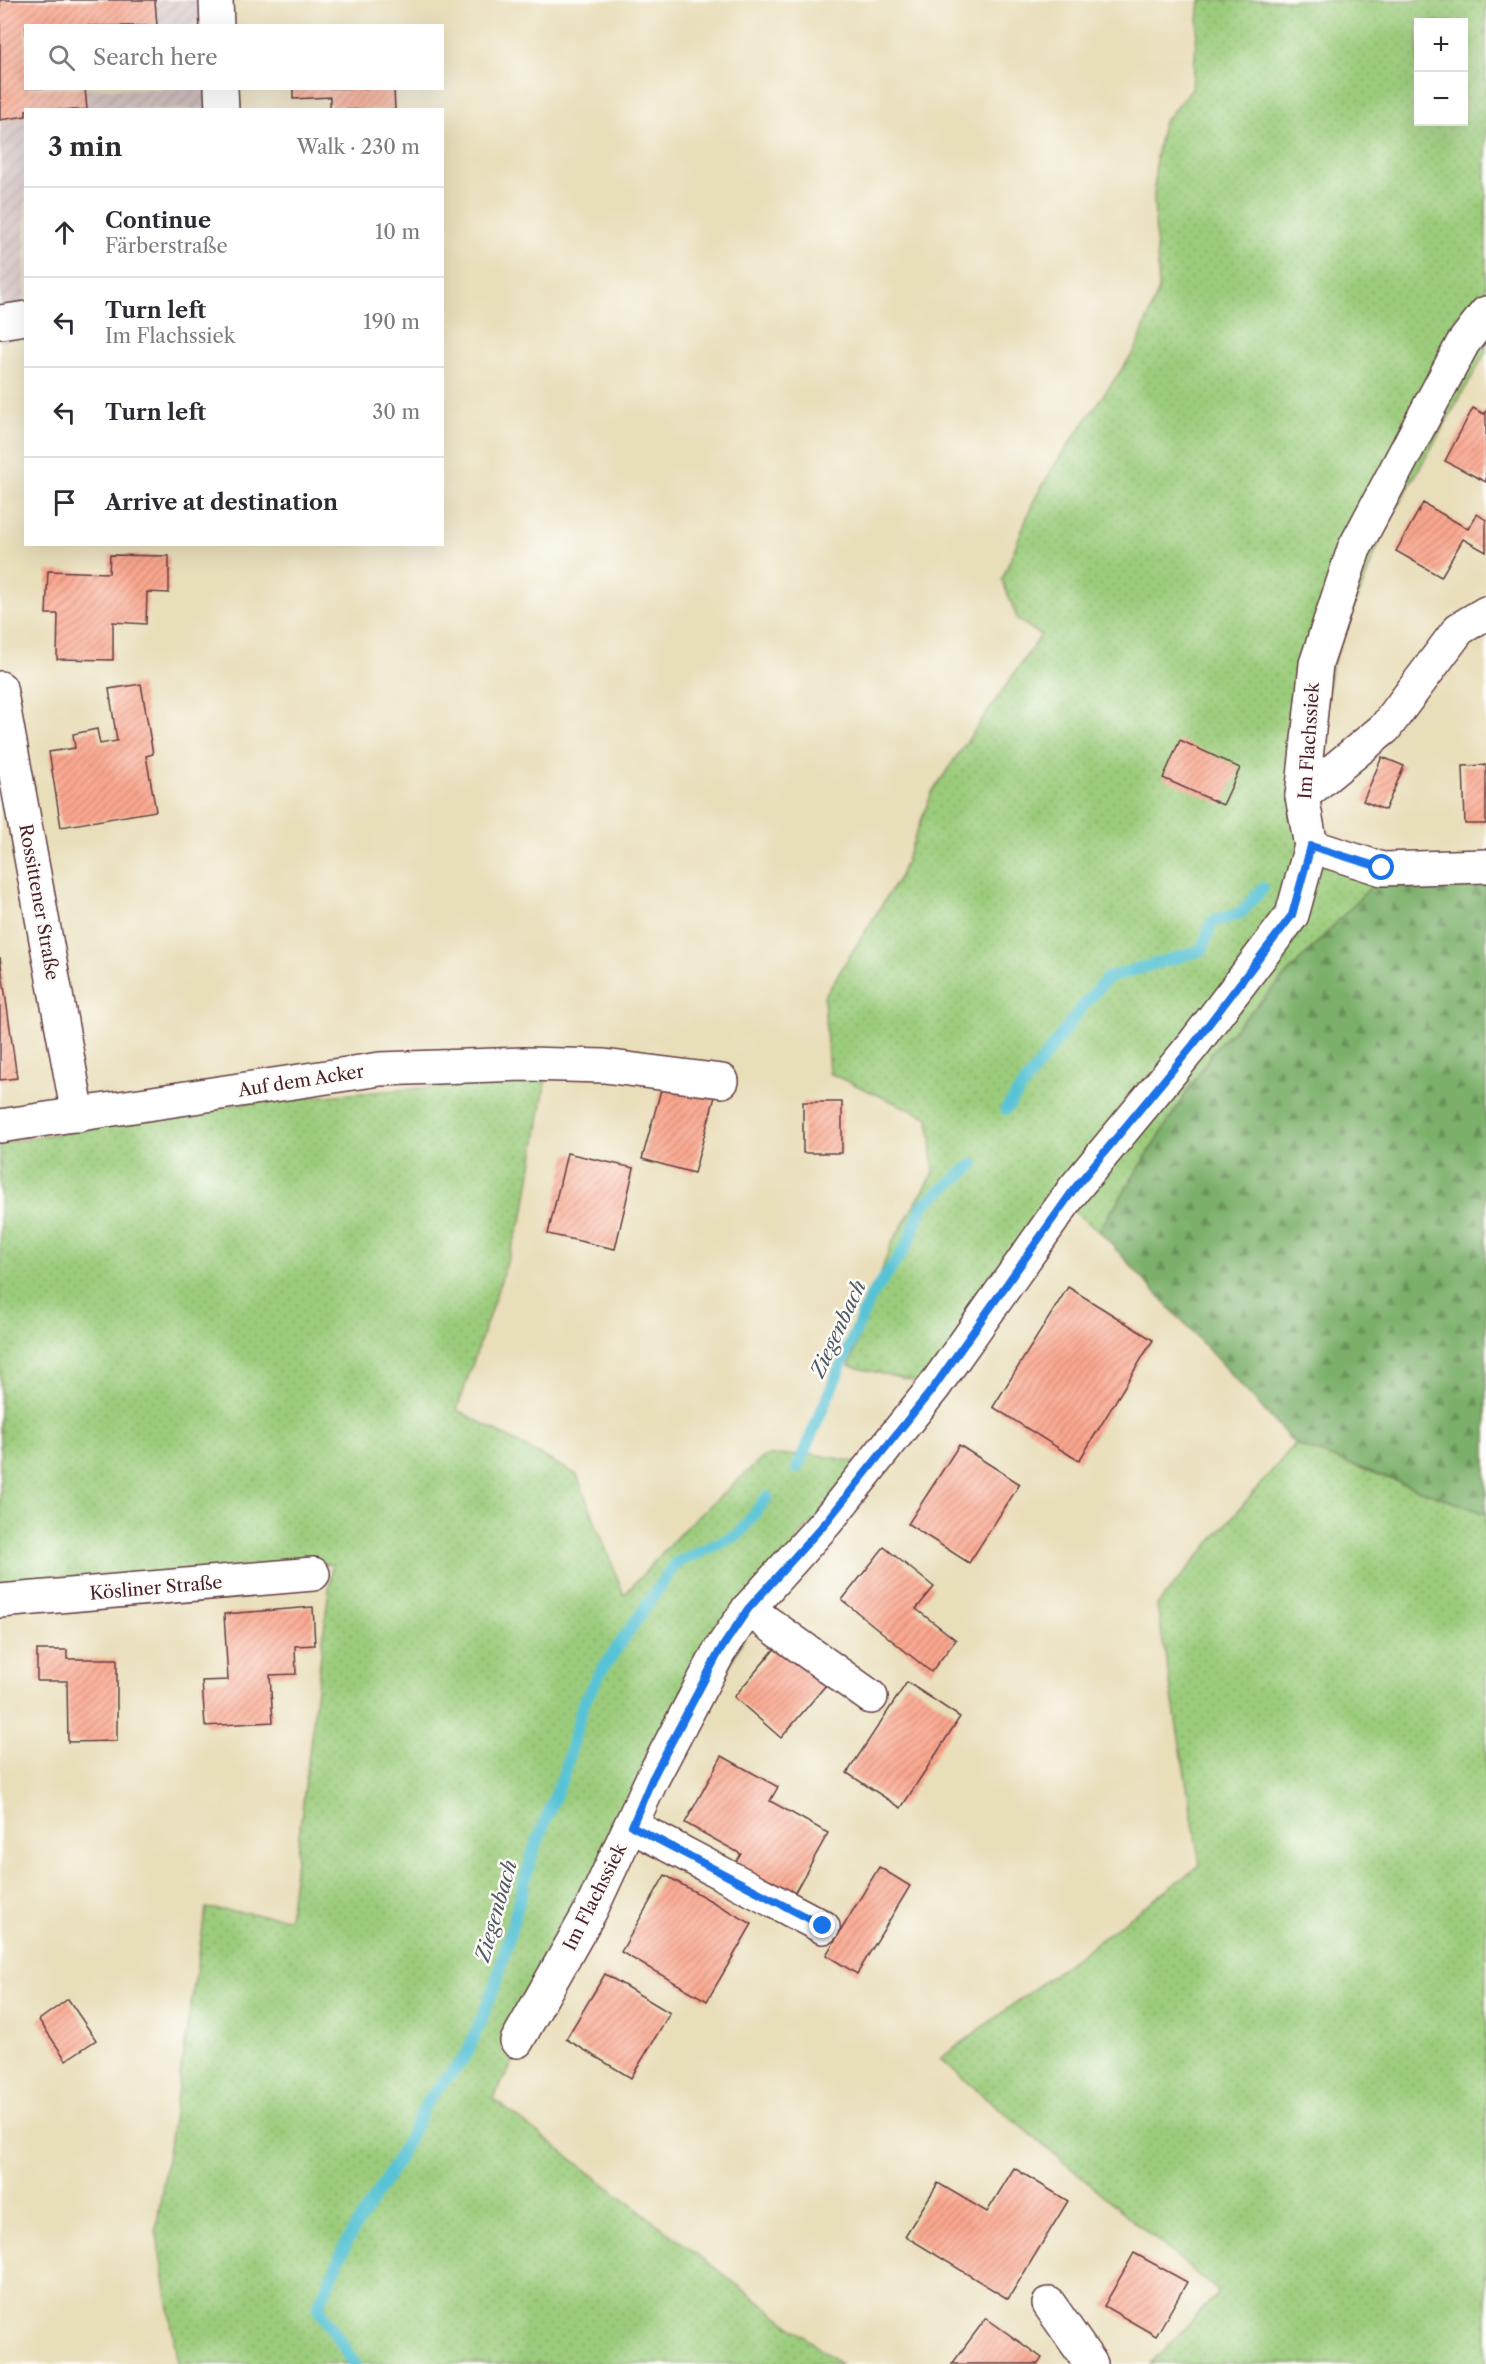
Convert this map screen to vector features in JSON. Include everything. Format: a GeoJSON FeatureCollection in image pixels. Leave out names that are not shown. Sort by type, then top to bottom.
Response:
{"type":"FeatureCollection","features":[{"type":"Feature","properties":{"kind":"street"},"geometry":{"type":"LineString","coordinates":[[216,0],[217,24]]}},
{"type":"Feature","properties":{"kind":"street"},"geometry":{"type":"LineString","coordinates":[[221,90],[222,108]]}},
{"type":"Feature","properties":{"kind":"street","name":"Im Flachssiek"},"geometry":{"type":"LineString","coordinates":[[517,2041],[591,1910],[652,1779],[719,1652],[748,1609],[827,1521],[934,1387],[1074,1189],[1193,1045],[1292,915],[1311,846],[1302,796],[1316,664],[1354,549],[1463,343],[1486,313]]}},
{"type":"Feature","properties":{"kind":"street"},"geometry":{"type":"LineString","coordinates":[[0,322],[24,318]]}},
{"type":"Feature","properties":{"kind":"street"},"geometry":{"type":"LineString","coordinates":[[1302,796],[1385,728],[1459,629],[1486,613]]}},
{"type":"Feature","properties":{"kind":"street","name":"Rossittener Straße"},"geometry":{"type":"LineString","coordinates":[[0,688],[78,1115]]}},
{"type":"Feature","properties":{"kind":"street"},"geometry":{"type":"LineString","coordinates":[[1311,846],[1382,868],[1486,866]]}},
{"type":"Feature","properties":{"kind":"street","name":"Auf dem Acker"},"geometry":{"type":"LineString","coordinates":[[0,1126],[380,1069],[525,1064],[604,1066],[722,1081]]}},
{"type":"Feature","properties":{"kind":"street","name":"Kösliner Straße"},"geometry":{"type":"LineString","coordinates":[[0,1601],[313,1574]]}},
{"type":"Feature","properties":{"kind":"street"},"geometry":{"type":"LineString","coordinates":[[748,1609],[871,1697]]}},
{"type":"Feature","properties":{"kind":"street"},"geometry":{"type":"LineString","coordinates":[[632,1826],[823,1926]]}},
{"type":"Feature","properties":{"kind":"street"},"geometry":{"type":"LineString","coordinates":[[1049,2304],[1091,2364]]}},
{"type":"Feature","properties":{"kind":"shaded area"},"geometry":{"type":"Polygon","coordinates":[[[0,0],[227,0],[228,24],[24,24],[24,90],[232,90],[233,108],[24,108],[24,336],[0,342],[0,0]]]}},
{"type":"Feature","properties":{"kind":"green space"},"geometry":{"type":"Polygon","coordinates":[[[1200,0],[1486,0],[1486,352],[1383,532],[1331,669],[1312,796],[1318,844],[1383,874],[1213,1051],[1099,1231],[1058,1200],[931,1385],[849,1366],[891,1244],[934,1173],[929,1118],[829,1073],[824,997],[900,876],[932,792],[1041,635],[1018,620],[1002,580],[1034,500],[1056,463],[1136,349],[1159,289],[1154,200],[1156,157],[1163,123],[1192,88],[1200,0]]]}},
{"type":"Feature","properties":{"kind":"green space"},"geometry":{"type":"Polygon","coordinates":[[[1486,872],[1486,1514],[1295,1444],[1099,1231],[1213,1051],[1383,874],[1486,872]]]}},
{"type":"Feature","properties":{"kind":"green space"},"geometry":{"type":"Polygon","coordinates":[[[546,1078],[525,1209],[457,1410],[577,1475],[624,1595],[685,1528],[765,1456],[814,1454],[871,1465],[801,1534],[493,2099],[841,2364],[178,2364],[156,2230],[206,1908],[289,1918],[332,1564],[0,1590],[0,1143],[252,1102],[546,1078]]]}},
{"type":"Feature","properties":{"kind":"green space"},"geometry":{"type":"Polygon","coordinates":[[[1295,1444],[1486,1514],[1486,2364],[1151,2364],[1219,2292],[940,2059],[1200,1865],[1157,1605],[1295,1444]]]}},
{"type":"Feature","properties":{"kind":"building"},"geometry":{"type":"Polygon","coordinates":[[[0,0],[155,0],[157,24],[24,24],[24,90],[85,90],[87,108],[24,108],[24,116],[0,120],[0,0]]]}},
{"type":"Feature","properties":{"kind":"building"},"geometry":{"type":"Polygon","coordinates":[[[293,90],[394,90],[395,108],[330,108],[330,97],[293,99],[293,90]]]}},
{"type":"Feature","properties":{"kind":"building"},"geometry":{"type":"Polygon","coordinates":[[[1473,408],[1484,414],[1486,411],[1486,482],[1445,461],[1473,408]]]}},
{"type":"Feature","properties":{"kind":"building"},"geometry":{"type":"Polygon","coordinates":[[[1423,503],[1468,529],[1477,514],[1486,520],[1486,552],[1463,539],[1441,577],[1396,551],[1423,503]]]}},
{"type":"Feature","properties":{"kind":"building"},"geometry":{"type":"Polygon","coordinates":[[[110,555],[169,556],[169,593],[147,592],[146,624],[113,622],[113,660],[57,659],[58,614],[46,614],[48,571],[109,573],[110,555]]]}},
{"type":"Feature","properties":{"kind":"building"},"geometry":{"type":"Polygon","coordinates":[[[141,684],[153,754],[146,756],[156,811],[61,827],[49,752],[75,748],[73,734],[97,729],[100,744],[117,741],[109,689],[141,684]]]}},
{"type":"Feature","properties":{"kind":"building"},"geometry":{"type":"Polygon","coordinates":[[[1180,740],[1240,768],[1223,805],[1163,778],[1180,740]]]}},
{"type":"Feature","properties":{"kind":"building"},"geometry":{"type":"Polygon","coordinates":[[[1382,757],[1404,766],[1385,810],[1363,801],[1382,757]]]}},
{"type":"Feature","properties":{"kind":"building"},"geometry":{"type":"Polygon","coordinates":[[[1486,765],[1486,824],[1465,824],[1463,766],[1486,765]]]}},
{"type":"Feature","properties":{"kind":"building"},"geometry":{"type":"Polygon","coordinates":[[[0,957],[17,1078],[0,1080],[0,957]]]}},
{"type":"Feature","properties":{"kind":"building"},"geometry":{"type":"Polygon","coordinates":[[[664,1079],[716,1093],[694,1173],[642,1159],[664,1079]]]}},
{"type":"Feature","properties":{"kind":"building"},"geometry":{"type":"Polygon","coordinates":[[[803,1102],[842,1102],[842,1153],[803,1153],[803,1102]]]}},
{"type":"Feature","properties":{"kind":"building"},"geometry":{"type":"Polygon","coordinates":[[[567,1153],[634,1168],[615,1249],[548,1234],[567,1153]]]}},
{"type":"Feature","properties":{"kind":"building"},"geometry":{"type":"Polygon","coordinates":[[[1068,1287],[1153,1340],[1079,1461],[993,1407],[1068,1287]]]}},
{"type":"Feature","properties":{"kind":"building"},"geometry":{"type":"Polygon","coordinates":[[[959,1445],[1020,1484],[969,1563],[908,1524],[959,1445]]]}},
{"type":"Feature","properties":{"kind":"building"},"geometry":{"type":"Polygon","coordinates":[[[884,1547],[934,1587],[916,1609],[956,1640],[931,1672],[842,1600],[884,1547]]]}},
{"type":"Feature","properties":{"kind":"building"},"geometry":{"type":"Polygon","coordinates":[[[313,1607],[315,1645],[295,1646],[296,1674],[270,1675],[273,1722],[205,1726],[202,1681],[228,1680],[224,1614],[313,1607]]]}},
{"type":"Feature","properties":{"kind":"building"},"geometry":{"type":"Polygon","coordinates":[[[778,1645],[826,1685],[781,1738],[734,1697],[778,1645]]]}},
{"type":"Feature","properties":{"kind":"building"},"geometry":{"type":"Polygon","coordinates":[[[37,1650],[67,1650],[67,1659],[117,1659],[117,1741],[68,1742],[67,1681],[37,1681],[37,1650]]]}},
{"type":"Feature","properties":{"kind":"building"},"geometry":{"type":"Polygon","coordinates":[[[907,1682],[960,1717],[901,1808],[847,1773],[907,1682]]]}},
{"type":"Feature","properties":{"kind":"building"},"geometry":{"type":"Polygon","coordinates":[[[722,1756],[778,1787],[770,1801],[828,1833],[790,1901],[732,1868],[741,1854],[685,1823],[722,1756]]]}},
{"type":"Feature","properties":{"kind":"building"},"geometry":{"type":"Polygon","coordinates":[[[879,1867],[910,1886],[857,1974],[826,1955],[879,1867]]]}},
{"type":"Feature","properties":{"kind":"building"},"geometry":{"type":"Polygon","coordinates":[[[665,1875],[752,1924],[707,2001],[621,1952],[665,1875]]]}},
{"type":"Feature","properties":{"kind":"building"},"geometry":{"type":"Polygon","coordinates":[[[605,1974],[670,2013],[631,2078],[566,2039],[605,1974]]]}},
{"type":"Feature","properties":{"kind":"building"},"geometry":{"type":"Polygon","coordinates":[[[68,1999],[96,2040],[66,2060],[39,2020],[68,1999]]]}},
{"type":"Feature","properties":{"kind":"building"},"geometry":{"type":"Polygon","coordinates":[[[1014,2168],[1068,2201],[1008,2299],[905,2236],[938,2183],[987,2212],[1014,2168]]]}},
{"type":"Feature","properties":{"kind":"building"},"geometry":{"type":"Polygon","coordinates":[[[1134,2253],[1187,2282],[1156,2336],[1104,2306],[1134,2253]]]}},
{"type":"Feature","properties":{"kind":"building"},"geometry":{"type":"Polygon","coordinates":[[[986,2318],[1042,2358],[1038,2364],[952,2364],[986,2318]]]}},
{"type":"Feature","properties":{"kind":"waterway","name":"Ziegenbach"},"geometry":{"type":"LineString","coordinates":[[1006,1109],[1082,1007],[1107,978],[1202,950],[1212,922],[1241,913],[1263,888]]}},
{"type":"Feature","properties":{"kind":"waterway","name":"Ziegenbach"},"geometry":{"type":"LineString","coordinates":[[797,1468],[869,1300],[907,1245],[923,1205],[974,1164]]}},
{"type":"Feature","properties":{"kind":"waterway","name":"Ziegenbach"},"geometry":{"type":"LineString","coordinates":[[355,2364],[318,2307],[348,2239],[396,2163],[428,2100],[466,2056],[495,1986],[533,1852],[565,1771],[583,1704],[603,1668],[676,1563],[739,1534],[767,1497]]}},
{"type":"Feature","properties":{"kind":"route"},"geometry":{"type":"LineString","coordinates":[[823,1926],[632,1826],[652,1779],[719,1652],[748,1609],[827,1521],[934,1387],[1074,1189],[1193,1045],[1292,915],[1311,846],[1382,868]]}}]}
